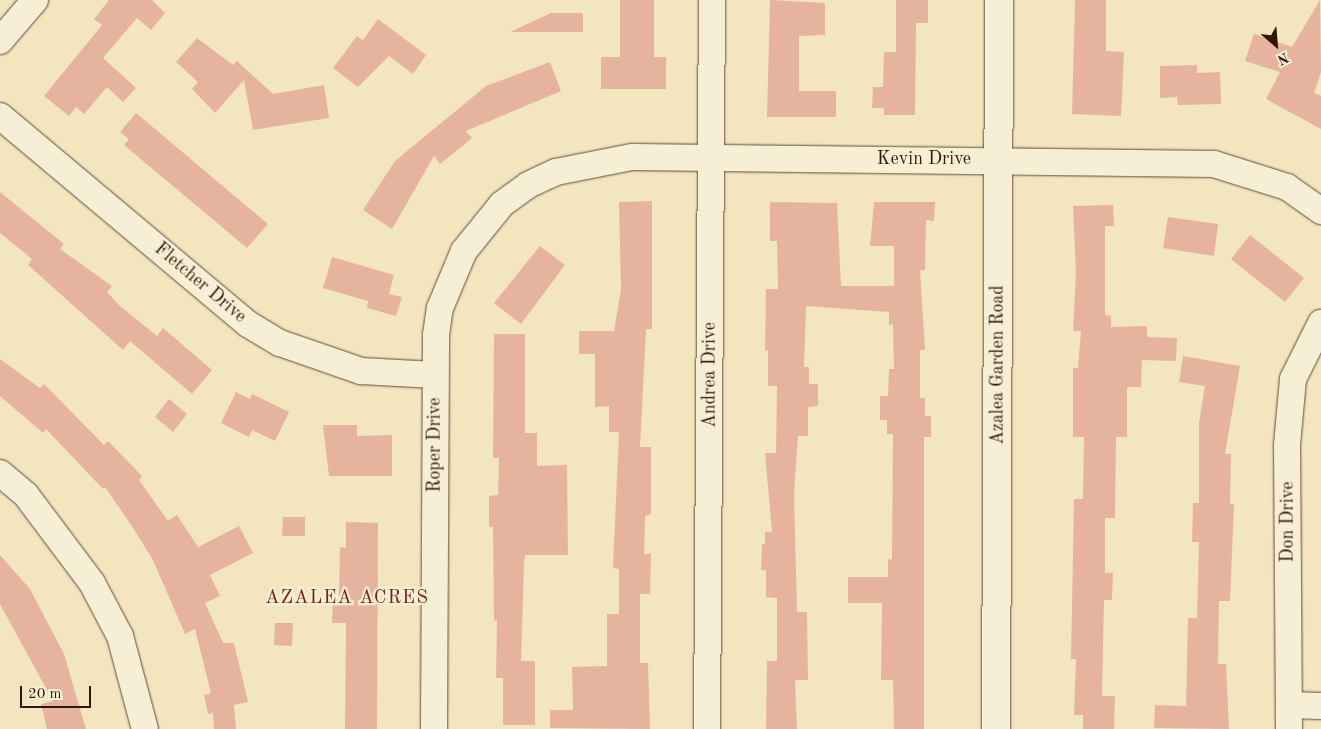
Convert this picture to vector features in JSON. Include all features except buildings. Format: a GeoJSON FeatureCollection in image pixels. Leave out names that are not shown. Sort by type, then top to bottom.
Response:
{"type":"FeatureCollection","features":[{"type":"Feature","properties":{"kind":"main road","name":"Azalea Garden Road"},"geometry":{"type":"LineString","coordinates":[[996,729],[1000,159],[999,0]]}},
{"type":"Feature","properties":{"kind":"street"},"geometry":{"type":"LineString","coordinates":[[0,41],[35,0]]}},
{"type":"Feature","properties":{"kind":"street","name":"Andrea Drive"},"geometry":{"type":"LineString","coordinates":[[707,729],[712,10]]}},
{"type":"Feature","properties":{"kind":"street","name":"Fletcher Drive"},"geometry":{"type":"LineString","coordinates":[[0,116],[248,324],[272,338],[360,371],[435,375]]}},
{"type":"Feature","properties":{"kind":"street","name":"Kevin Drive"},"geometry":{"type":"LineString","coordinates":[[521,190],[556,172],[594,162],[711,158],[1000,159],[1214,164],[1287,187],[1321,211]]}},
{"type":"Feature","properties":{"kind":"street","name":"Roper Drive"},"geometry":{"type":"LineString","coordinates":[[434,729],[436,335],[449,282],[484,223],[521,190]]}},
{"type":"Feature","properties":{"kind":"street","name":"Don Drive"},"geometry":{"type":"LineString","coordinates":[[1289,717],[1287,445],[1292,379],[1321,323]]}},
{"type":"Feature","properties":{"kind":"street"},"geometry":{"type":"LineString","coordinates":[[0,473],[26,495],[92,583],[120,636],[145,729]]}},
{"type":"Feature","properties":{"kind":"street"},"geometry":{"type":"LineString","coordinates":[[1289,717],[1321,706]]}},
{"type":"Feature","properties":{"kind":"district","name":"AZALEA ACRES"},"geometry":{"type":"Point","coordinates":[347,599]}}]}
